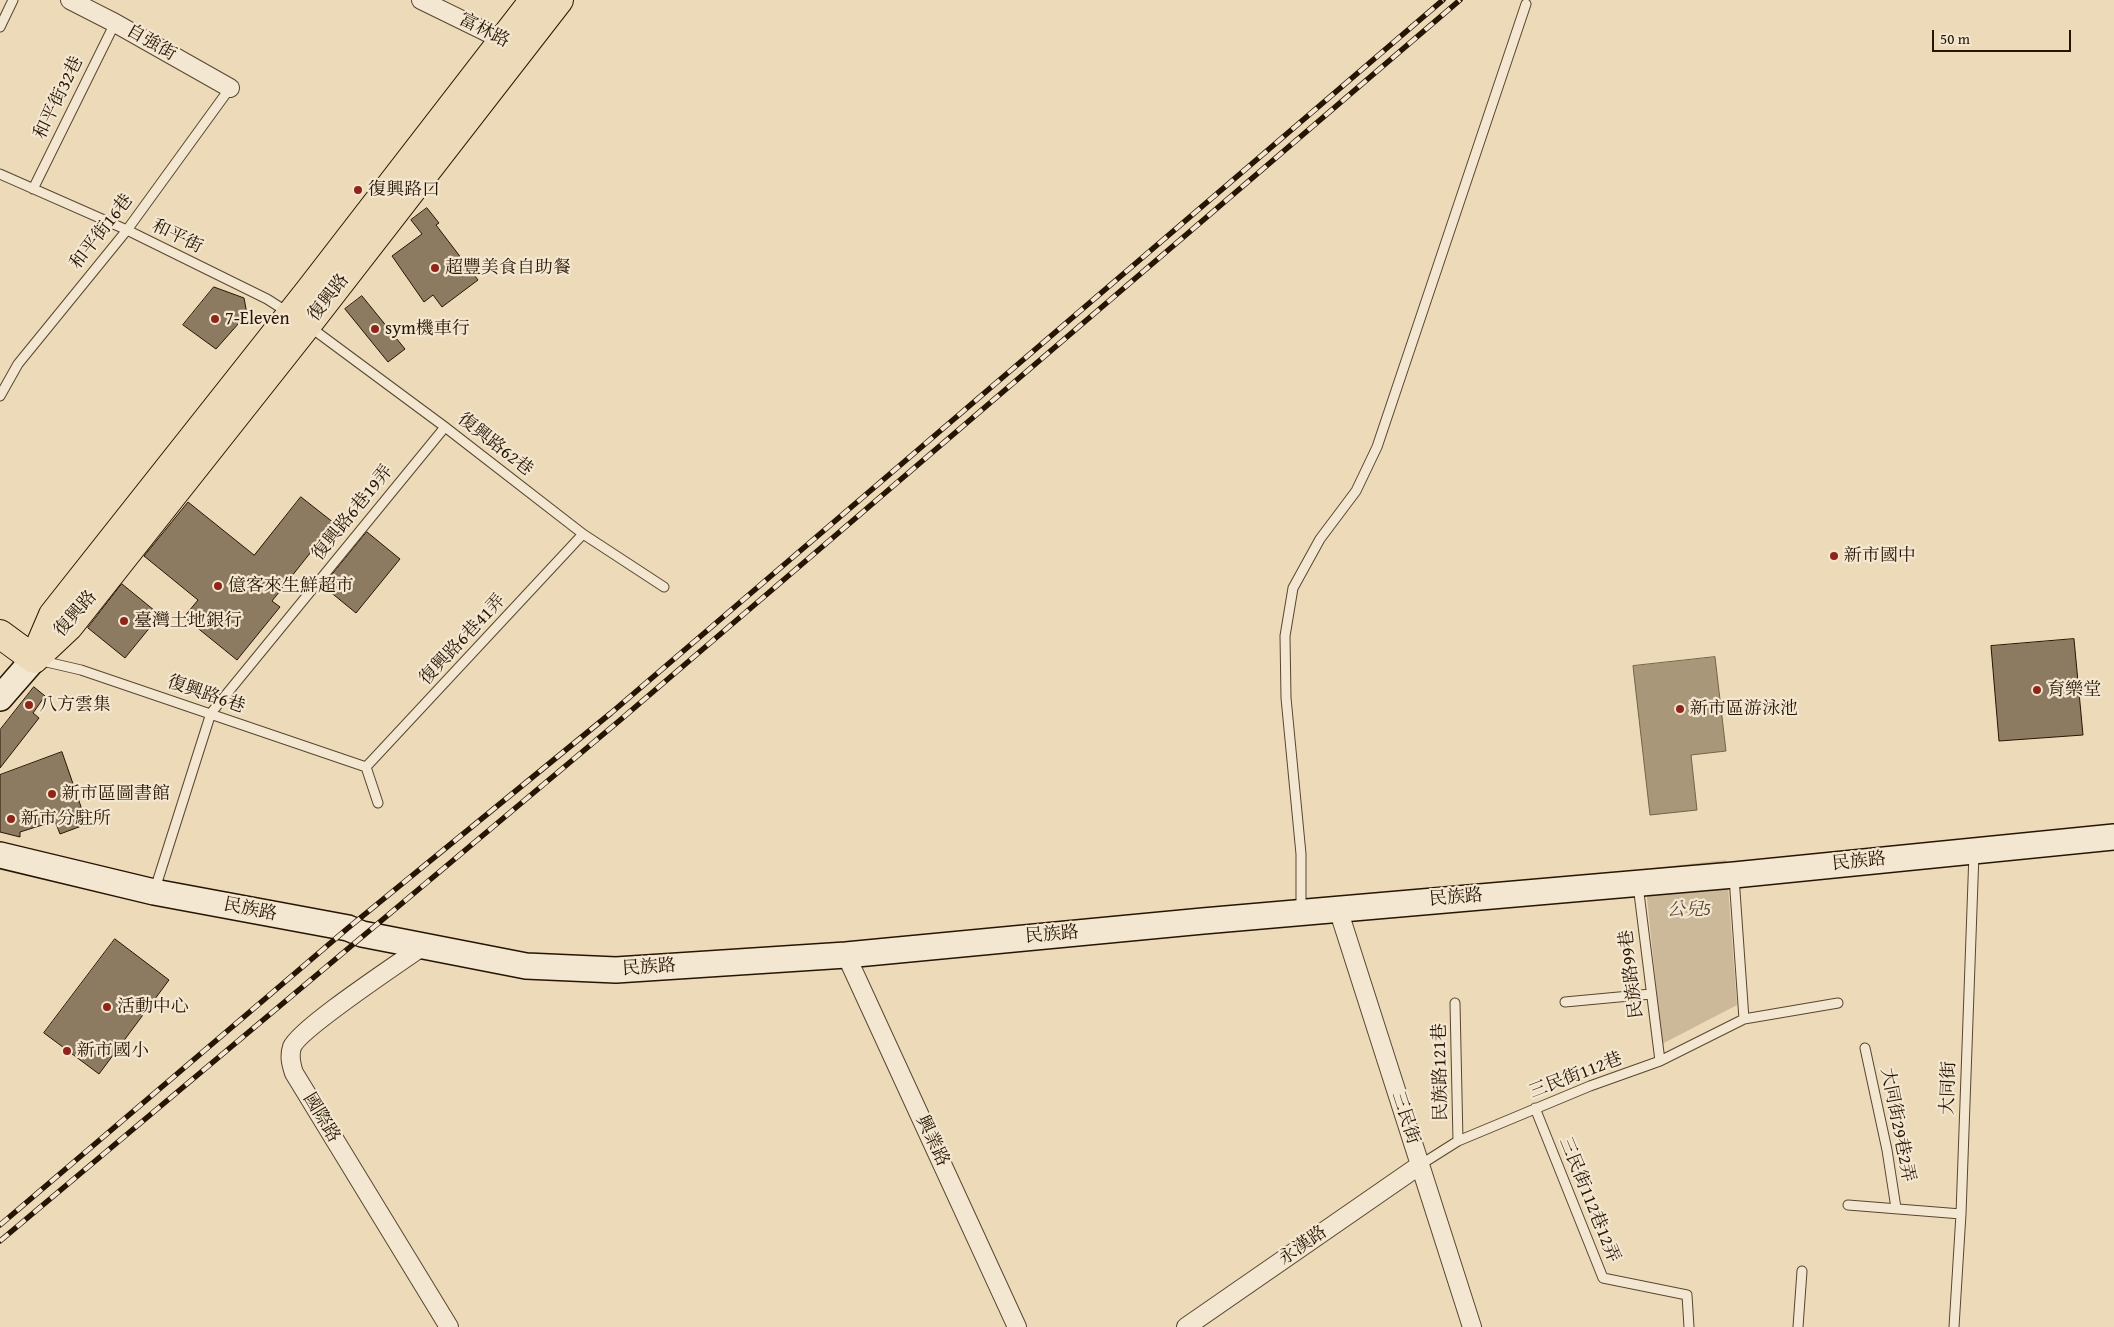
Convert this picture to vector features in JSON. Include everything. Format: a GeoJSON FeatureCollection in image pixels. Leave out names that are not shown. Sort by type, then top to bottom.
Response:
{"type":"FeatureCollection","features":[{"type":"Feature","properties":{"kind":"main road","name":"復興路"},"geometry":{"type":"LineString","coordinates":[[511,45],[534,0]]}},
{"type":"Feature","properties":{"kind":"main road","name":"復興路"},"geometry":{"type":"LineString","coordinates":[[34,659],[69,626],[299,320],[511,45],[559,0]]}},
{"type":"Feature","properties":{"kind":"main road"},"geometry":{"type":"LineString","coordinates":[[0,634],[34,659]]}},
{"type":"Feature","properties":{"kind":"main road"},"geometry":{"type":"LineString","coordinates":[[0,651],[34,659]]}},
{"type":"Feature","properties":{"kind":"street","name":"自強街"},"geometry":{"type":"LineString","coordinates":[[70,0],[115,22],[230,88]]}},
{"type":"Feature","properties":{"kind":"street","name":"富林路"},"geometry":{"type":"LineString","coordinates":[[421,0],[511,45]]}},
{"type":"Feature","properties":{"kind":"street","name":"復興路"},"geometry":{"type":"LineString","coordinates":[[0,698],[34,659]]}},
{"type":"Feature","properties":{"kind":"street","name":"民族路"},"geometry":{"type":"LineString","coordinates":[[0,854],[154,892],[348,928],[362,934],[526,966],[616,970],[846,955],[1301,912],[1734,875],[2114,837]]}},
{"type":"Feature","properties":{"kind":"street","name":"三民街"},"geometry":{"type":"LineString","coordinates":[[1338,909],[1472,1327]]}},
{"type":"Feature","properties":{"kind":"street","name":"國際路"},"geometry":{"type":"LineString","coordinates":[[423,946],[310,1028],[292,1047],[290,1063],[294,1073],[449,1327]]}},
{"type":"Feature","properties":{"kind":"street","name":"興業路"},"geometry":{"type":"LineString","coordinates":[[846,955],[1017,1327]]}},
{"type":"Feature","properties":{"kind":"street","name":"永漢路"},"geometry":{"type":"LineString","coordinates":[[1186,1327],[1420,1166]]}},
{"type":"Feature","properties":{"kind":"lane"},"geometry":{"type":"LineString","coordinates":[[0,27],[13,0]]}},
{"type":"Feature","properties":{"kind":"lane"},"geometry":{"type":"LineString","coordinates":[[1301,912],[1301,854],[1286,690],[1285,636],[1293,588],[1320,539],[1356,491],[1378,447],[1526,4]]}},
{"type":"Feature","properties":{"kind":"lane","name":"和平街32巷"},"geometry":{"type":"LineString","coordinates":[[33,189],[115,22]]}},
{"type":"Feature","properties":{"kind":"lane","name":"和平街16巷"},"geometry":{"type":"LineString","coordinates":[[0,396],[18,364],[127,230],[230,88]]}},
{"type":"Feature","properties":{"kind":"lane","name":"和平街"},"geometry":{"type":"LineString","coordinates":[[0,174],[127,230],[267,299],[299,320]]}},
{"type":"Feature","properties":{"kind":"lane","name":"復興路62巷"},"geometry":{"type":"LineString","coordinates":[[299,320],[445,426],[583,534],[664,587]]}},
{"type":"Feature","properties":{"kind":"lane","name":"復興路6巷19弄"},"geometry":{"type":"LineString","coordinates":[[211,714],[445,426]]}},
{"type":"Feature","properties":{"kind":"lane","name":"復興路6巷41弄"},"geometry":{"type":"LineString","coordinates":[[366,767],[583,534]]}},
{"type":"Feature","properties":{"kind":"lane","name":"復興路6巷"},"geometry":{"type":"LineString","coordinates":[[34,659],[81,670],[366,767]]}},
{"type":"Feature","properties":{"kind":"lane"},"geometry":{"type":"LineString","coordinates":[[154,892],[211,714]]}},
{"type":"Feature","properties":{"kind":"lane"},"geometry":{"type":"LineString","coordinates":[[366,767],[378,803]]}},
{"type":"Feature","properties":{"kind":"lane","name":"大同街"},"geometry":{"type":"LineString","coordinates":[[1954,1327],[1961,1214],[1974,850]]}},
{"type":"Feature","properties":{"kind":"lane"},"geometry":{"type":"LineString","coordinates":[[1734,875],[1744,1018]]}},
{"type":"Feature","properties":{"kind":"lane","name":"民族路99巷"},"geometry":{"type":"LineString","coordinates":[[1638,882],[1650,994],[1660,1061]]}},
{"type":"Feature","properties":{"kind":"lane"},"geometry":{"type":"LineString","coordinates":[[1565,1002],[1650,994]]}},
{"type":"Feature","properties":{"kind":"lane","name":"民族路121巷"},"geometry":{"type":"LineString","coordinates":[[1455,1003],[1458,1141]]}},
{"type":"Feature","properties":{"kind":"lane","name":"三民街112巷"},"geometry":{"type":"LineString","coordinates":[[1420,1166],[1458,1141],[1590,1086],[1660,1061],[1744,1018],[1838,1003]]}},
{"type":"Feature","properties":{"kind":"lane","name":"大同街29巷2弄"},"geometry":{"type":"LineString","coordinates":[[1865,1048],[1888,1150],[1896,1208]]}},
{"type":"Feature","properties":{"kind":"lane","name":"三民街112巷12弄"},"geometry":{"type":"LineString","coordinates":[[1535,1108],[1603,1278],[1688,1295],[1689,1327]]}},
{"type":"Feature","properties":{"kind":"lane"},"geometry":{"type":"LineString","coordinates":[[1848,1205],[1961,1214]]}},
{"type":"Feature","properties":{"kind":"lane"},"geometry":{"type":"LineString","coordinates":[[1798,1327],[1802,1271]]}},
{"type":"Feature","properties":{"kind":"green space","name":"公兒5"},"geometry":{"type":"Polygon","coordinates":[[[1726,860],[1737,1005],[1662,1044],[1644,869],[1726,860]]]}},
{"type":"Feature","properties":{"kind":"shaded area","name":"新市區游泳池"},"geometry":{"type":"Polygon","coordinates":[[[1715,657],[1726,751],[1691,755],[1697,810],[1650,815],[1633,666],[1715,657]]]}},
{"type":"Feature","properties":{"kind":"building","name":"超豐美食自助餐"},"geometry":{"type":"Polygon","coordinates":[[[427,208],[439,223],[436,225],[478,280],[442,307],[433,295],[424,302],[392,256],[422,234],[411,220],[427,208]]]}},
{"type":"Feature","properties":{"kind":"building","name":"7-Eleven"},"geometry":{"type":"Polygon","coordinates":[[[214,287],[244,298],[247,314],[216,349],[183,325],[214,287]]]}},
{"type":"Feature","properties":{"kind":"building","name":"sym機車行"},"geometry":{"type":"Polygon","coordinates":[[[362,296],[405,349],[388,362],[345,309],[362,296]]]}},
{"type":"Feature","properties":{"kind":"building","name":"億客來生鮮超市"},"geometry":{"type":"Polygon","coordinates":[[[301,497],[334,523],[272,601],[280,607],[237,660],[184,617],[198,600],[144,556],[188,502],[254,555],[301,497]]]}},
{"type":"Feature","properties":{"kind":"building"},"geometry":{"type":"Polygon","coordinates":[[[367,532],[400,559],[356,613],[323,586],[367,532]]]}},
{"type":"Feature","properties":{"kind":"building","name":"臺灣土地銀行"},"geometry":{"type":"Polygon","coordinates":[[[122,584],[160,615],[125,658],[88,628],[122,584]]]}},
{"type":"Feature","properties":{"kind":"building","name":"育樂堂"},"geometry":{"type":"Polygon","coordinates":[[[2074,639],[2083,735],[1999,741],[1991,646],[2074,639]]]}},
{"type":"Feature","properties":{"kind":"building","name":"八方雲集"},"geometry":{"type":"Polygon","coordinates":[[[34,687],[45,696],[33,713],[39,718],[0,768],[0,730],[34,687]]]}},
{"type":"Feature","properties":{"kind":"building","name":"新市區圖書館"},"geometry":{"type":"Polygon","coordinates":[[[62,752],[87,824],[60,834],[55,821],[20,832],[20,837],[0,832],[0,775],[62,752]]]}},
{"type":"Feature","properties":{"kind":"building","name":"活動中心"},"geometry":{"type":"Polygon","coordinates":[[[115,939],[169,980],[99,1074],[44,1033],[115,939]]]}},
{"type":"Feature","properties":{"kind":"railway"},"geometry":{"type":"LineString","coordinates":[[0,1225],[348,928],[611,713],[1443,0]]}},
{"type":"Feature","properties":{"kind":"railway"},"geometry":{"type":"LineString","coordinates":[[0,1241],[619,721],[1460,0]]}},
{"type":"Feature","properties":{"kind":"place","name":"復興路口"},"geometry":{"type":"Point","coordinates":[358,190]}},
{"type":"Feature","properties":{"kind":"place","name":"超豐美食自助餐"},"geometry":{"type":"Point","coordinates":[435,268]}},
{"type":"Feature","properties":{"kind":"place","name":"7-Eleven"},"geometry":{"type":"Point","coordinates":[215,319]}},
{"type":"Feature","properties":{"kind":"place","name":"sym機車行"},"geometry":{"type":"Point","coordinates":[375,329]}},
{"type":"Feature","properties":{"kind":"place","name":"新市國中"},"geometry":{"type":"Point","coordinates":[1834,556]}},
{"type":"Feature","properties":{"kind":"place","name":"億客來生鮮超市"},"geometry":{"type":"Point","coordinates":[218,586]}},
{"type":"Feature","properties":{"kind":"place","name":"臺灣土地銀行"},"geometry":{"type":"Point","coordinates":[124,621]}},
{"type":"Feature","properties":{"kind":"place","name":"育樂堂"},"geometry":{"type":"Point","coordinates":[2037,690]}},
{"type":"Feature","properties":{"kind":"place","name":"八方雲集"},"geometry":{"type":"Point","coordinates":[29,705]}},
{"type":"Feature","properties":{"kind":"place","name":"新市區游泳池"},"geometry":{"type":"Point","coordinates":[1680,709]}},
{"type":"Feature","properties":{"kind":"place","name":"新市區圖書館"},"geometry":{"type":"Point","coordinates":[52,794]}},
{"type":"Feature","properties":{"kind":"place","name":"新市分駐所"},"geometry":{"type":"Point","coordinates":[11,819]}},
{"type":"Feature","properties":{"kind":"place","name":"活動中心"},"geometry":{"type":"Point","coordinates":[107,1007]}},
{"type":"Feature","properties":{"kind":"place","name":"新市國小"},"geometry":{"type":"Point","coordinates":[67,1051]}}]}
